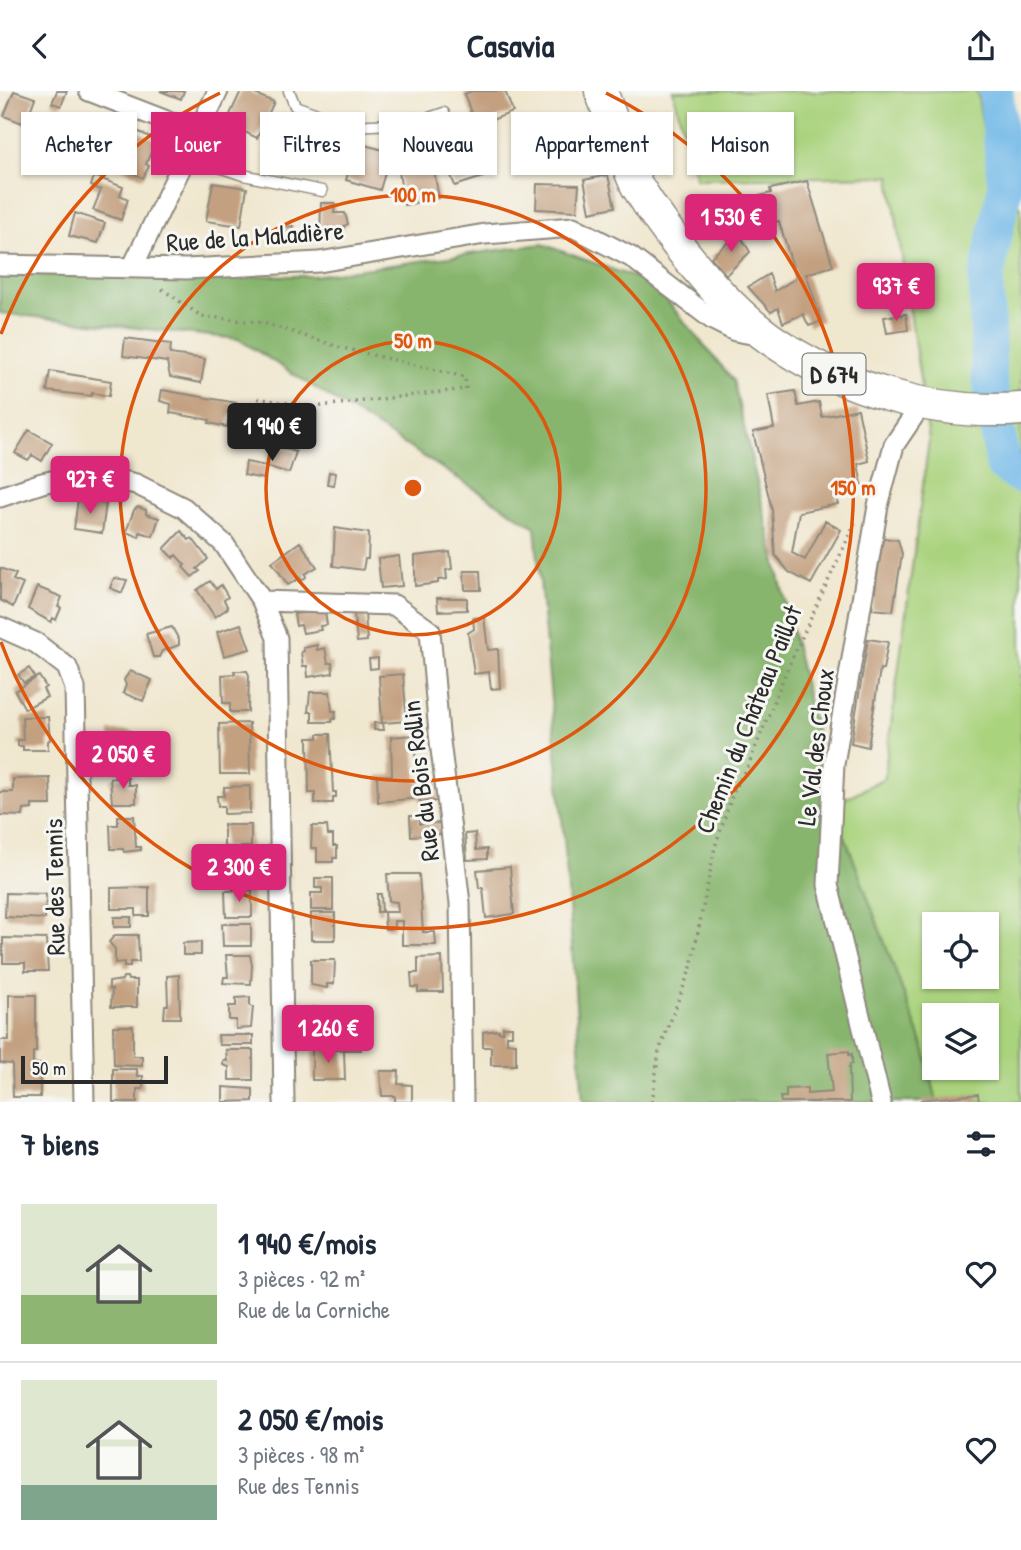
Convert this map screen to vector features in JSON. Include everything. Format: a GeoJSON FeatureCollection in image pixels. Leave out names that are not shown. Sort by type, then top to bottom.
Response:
{"type":"FeatureCollection","features":[{"type":"Feature","properties":{"kind":"main road","name":"D 674"},"geometry":{"type":"LineString","coordinates":[[601,91],[643,195],[682,251],[732,305],[768,337],[817,367],[868,389],[921,405],[997,411],[1021,409]]}},
{"type":"Feature","properties":{"kind":"street"},"geometry":{"type":"LineString","coordinates":[[89,91],[151,115]]}},
{"type":"Feature","properties":{"kind":"street"},"geometry":{"type":"LineString","coordinates":[[208,112],[218,91]]}},
{"type":"Feature","properties":{"kind":"street"},"geometry":{"type":"LineString","coordinates":[[132,268],[178,175]]}},
{"type":"Feature","properties":{"kind":"street","name":"Rue de la Maladière"},"geometry":{"type":"LineString","coordinates":[[0,265],[186,269],[318,262],[485,234],[573,227],[631,257],[713,320],[735,331],[768,337]]}},
{"type":"Feature","properties":{"kind":"street","name":"Le Val des Choux"},"geometry":{"type":"LineString","coordinates":[[881,1102],[828,885],[834,764],[878,506],[894,445],[921,405]]}},
{"type":"Feature","properties":{"kind":"street"},"geometry":{"type":"LineString","coordinates":[[0,497],[88,473],[136,484],[184,508],[224,544],[262,601],[277,638],[284,1102]]}},
{"type":"Feature","properties":{"kind":"street","name":"Rue du Bois Rollin"},"geometry":{"type":"LineString","coordinates":[[262,601],[394,605],[430,631],[439,733],[460,903],[463,1102]]}},
{"type":"Feature","properties":{"kind":"street","name":"Rue des Tennis"},"geometry":{"type":"LineString","coordinates":[[0,627],[36,643],[67,667],[75,688],[84,1102]]}},
{"type":"Feature","properties":{"kind":"lane"},"geometry":{"type":"LineString","coordinates":[[289,91],[295,106],[351,125],[379,124]]}},
{"type":"Feature","properties":{"kind":"lane"},"geometry":{"type":"LineString","coordinates":[[243,175],[322,191]]}},
{"type":"Feature","properties":{"kind":"path"},"geometry":{"type":"LineString","coordinates":[[132,268],[201,316],[264,323],[339,347],[465,377],[466,389],[313,407],[255,398]]}},
{"type":"Feature","properties":{"kind":"path","name":"Chemin du Château Paillot"},"geometry":{"type":"LineString","coordinates":[[652,1102],[659,1051],[691,968],[715,847],[733,793],[748,766],[790,662],[857,519]]}},
{"type":"Feature","properties":{"kind":"green space"},"geometry":{"type":"Polygon","coordinates":[[[673,91],[977,91],[991,178],[1021,207],[1021,1102],[937,1102],[932,1080],[999,1080],[999,1003],[922,1003],[922,1043],[833,805],[884,778],[929,440],[890,176],[696,179],[695,175],[794,175],[794,112],[687,112],[687,145],[673,91]]]}},
{"type":"Feature","properties":{"kind":"green space"},"geometry":{"type":"Polygon","coordinates":[[[542,244],[653,284],[733,380],[833,805],[922,1043],[922,1080],[932,1080],[937,1102],[583,1102],[565,849],[535,527],[238,339],[0,313],[0,268],[14,275],[312,276],[542,244]]]}},
{"type":"Feature","properties":{"kind":"building"},"geometry":{"type":"Polygon","coordinates":[[[14,91],[35,98],[30,112],[21,112],[21,122],[4,116],[14,91]]]}},
{"type":"Feature","properties":{"kind":"building"},"geometry":{"type":"Polygon","coordinates":[[[57,91],[67,91],[61,106],[52,103],[57,91]]]}},
{"type":"Feature","properties":{"kind":"building"},"geometry":{"type":"Polygon","coordinates":[[[160,91],[184,91],[181,99],[160,91]]]}},
{"type":"Feature","properties":{"kind":"building"},"geometry":{"type":"Polygon","coordinates":[[[241,91],[248,91],[274,102],[269,112],[260,112],[260,132],[257,138],[246,133],[246,112],[231,112],[241,91]]]}},
{"type":"Feature","properties":{"kind":"building"},"geometry":{"type":"Polygon","coordinates":[[[472,91],[505,91],[513,112],[497,118],[497,112],[471,112],[464,94],[472,91]]]}},
{"type":"Feature","properties":{"kind":"building"},"geometry":{"type":"Polygon","coordinates":[[[137,131],[151,138],[151,152],[146,164],[149,166],[143,178],[136,175],[137,131]]]}},
{"type":"Feature","properties":{"kind":"building"},"geometry":{"type":"Polygon","coordinates":[[[365,145],[379,149],[379,175],[384,175],[380,190],[346,180],[347,175],[365,175],[365,145]]]}},
{"type":"Feature","properties":{"kind":"building"},"geometry":{"type":"Polygon","coordinates":[[[400,175],[435,175],[439,198],[404,205],[400,175]]]}},
{"type":"Feature","properties":{"kind":"building"},"geometry":{"type":"Polygon","coordinates":[[[451,175],[486,175],[486,176],[455,186],[451,175]]]}},
{"type":"Feature","properties":{"kind":"building"},"geometry":{"type":"Polygon","coordinates":[[[608,175],[615,207],[590,212],[584,180],[608,175]]]}},
{"type":"Feature","properties":{"kind":"building"},"geometry":{"type":"Polygon","coordinates":[[[94,176],[123,187],[120,195],[128,199],[121,220],[93,210],[101,190],[91,186],[94,176]]]}},
{"type":"Feature","properties":{"kind":"building"},"geometry":{"type":"Polygon","coordinates":[[[807,181],[833,266],[806,274],[822,321],[809,326],[803,314],[783,323],[778,308],[771,312],[748,287],[769,274],[775,291],[796,278],[779,221],[759,226],[752,198],[771,193],[770,189],[807,181]]]}},
{"type":"Feature","properties":{"kind":"building"},"geometry":{"type":"Polygon","coordinates":[[[213,183],[247,188],[241,226],[206,221],[213,183]]]}},
{"type":"Feature","properties":{"kind":"building"},"geometry":{"type":"Polygon","coordinates":[[[537,184],[579,185],[577,211],[536,209],[537,184]]]}},
{"type":"Feature","properties":{"kind":"building"},"geometry":{"type":"Polygon","coordinates":[[[321,203],[335,203],[334,213],[345,213],[348,224],[344,226],[344,230],[320,235],[321,203]]]}},
{"type":"Feature","properties":{"kind":"building"},"geometry":{"type":"Polygon","coordinates":[[[75,213],[105,223],[98,243],[69,236],[75,213]]]}},
{"type":"Feature","properties":{"kind":"building"},"geometry":{"type":"Polygon","coordinates":[[[293,226],[295,237],[275,239],[278,228],[293,226]]]}},
{"type":"Feature","properties":{"kind":"building"},"geometry":{"type":"Polygon","coordinates":[[[739,233],[750,252],[726,275],[711,257],[739,233]]]}},
{"type":"Feature","properties":{"kind":"building"},"geometry":{"type":"Polygon","coordinates":[[[906,314],[908,330],[887,333],[884,317],[906,314]]]}},
{"type":"Feature","properties":{"kind":"building"},"geometry":{"type":"Polygon","coordinates":[[[125,338],[171,344],[170,354],[205,359],[201,383],[170,377],[167,362],[123,356],[125,338]]]}},
{"type":"Feature","properties":{"kind":"building"},"geometry":{"type":"Polygon","coordinates":[[[50,371],[111,381],[109,396],[47,391],[50,371]]]}},
{"type":"Feature","properties":{"kind":"building"},"geometry":{"type":"Polygon","coordinates":[[[162,390],[243,404],[241,416],[230,414],[227,427],[209,423],[210,420],[170,413],[171,404],[160,401],[162,390]]]}},
{"type":"Feature","properties":{"kind":"building"},"geometry":{"type":"Polygon","coordinates":[[[795,391],[798,406],[819,402],[822,417],[858,409],[869,461],[858,464],[863,490],[836,496],[838,504],[799,512],[792,553],[805,560],[825,521],[841,530],[811,584],[789,572],[775,555],[772,510],[753,432],[774,428],[768,395],[795,391]]]}},
{"type":"Feature","properties":{"kind":"building"},"geometry":{"type":"Polygon","coordinates":[[[29,430],[52,443],[42,461],[32,455],[28,460],[15,453],[29,430]]]}},
{"type":"Feature","properties":{"kind":"building"},"geometry":{"type":"Polygon","coordinates":[[[273,445],[296,452],[289,473],[266,466],[273,445]]]}},
{"type":"Feature","properties":{"kind":"building"},"geometry":{"type":"Polygon","coordinates":[[[246,462],[266,466],[264,479],[244,475],[246,462]]]}},
{"type":"Feature","properties":{"kind":"building"},"geometry":{"type":"Polygon","coordinates":[[[329,472],[336,473],[334,485],[327,484],[329,472]]]}},
{"type":"Feature","properties":{"kind":"building"},"geometry":{"type":"Polygon","coordinates":[[[78,499],[106,503],[102,533],[74,529],[78,499]]]}},
{"type":"Feature","properties":{"kind":"building"},"geometry":{"type":"Polygon","coordinates":[[[138,507],[146,510],[146,514],[159,518],[153,536],[140,532],[139,537],[126,532],[134,510],[138,507]]]}},
{"type":"Feature","properties":{"kind":"building"},"geometry":{"type":"Polygon","coordinates":[[[335,528],[369,533],[368,559],[365,559],[363,570],[333,566],[335,528]]]}},
{"type":"Feature","properties":{"kind":"building"},"geometry":{"type":"Polygon","coordinates":[[[181,531],[189,540],[192,538],[208,559],[192,577],[176,555],[173,558],[164,549],[181,531]]]}},
{"type":"Feature","properties":{"kind":"building"},"geometry":{"type":"Polygon","coordinates":[[[883,538],[898,540],[902,554],[893,611],[872,609],[883,538]]]}},
{"type":"Feature","properties":{"kind":"building"},"geometry":{"type":"Polygon","coordinates":[[[300,542],[317,567],[305,574],[306,577],[301,581],[300,578],[288,585],[272,562],[300,542]]]}},
{"type":"Feature","properties":{"kind":"building"},"geometry":{"type":"Polygon","coordinates":[[[450,552],[452,569],[446,570],[447,579],[415,586],[415,556],[450,552]]]}},
{"type":"Feature","properties":{"kind":"building"},"geometry":{"type":"Polygon","coordinates":[[[399,556],[402,586],[381,588],[378,559],[399,556]]]}},
{"type":"Feature","properties":{"kind":"building"},"geometry":{"type":"Polygon","coordinates":[[[0,568],[16,574],[13,580],[23,584],[13,607],[0,600],[0,568]]]}},
{"type":"Feature","properties":{"kind":"building"},"geometry":{"type":"Polygon","coordinates":[[[464,571],[480,571],[481,590],[465,590],[464,571]]]}},
{"type":"Feature","properties":{"kind":"building"},"geometry":{"type":"Polygon","coordinates":[[[114,578],[127,580],[122,593],[110,588],[114,578]]]}},
{"type":"Feature","properties":{"kind":"building"},"geometry":{"type":"Polygon","coordinates":[[[210,581],[216,589],[221,585],[228,597],[224,600],[228,608],[215,617],[197,590],[210,581]]]}},
{"type":"Feature","properties":{"kind":"building"},"geometry":{"type":"Polygon","coordinates":[[[37,587],[62,597],[56,620],[53,618],[51,622],[28,609],[37,587]]]}},
{"type":"Feature","properties":{"kind":"building"},"geometry":{"type":"Polygon","coordinates":[[[437,598],[467,598],[467,610],[438,611],[437,598]]]}},
{"type":"Feature","properties":{"kind":"building"},"geometry":{"type":"Polygon","coordinates":[[[317,610],[318,613],[325,612],[327,625],[320,626],[321,630],[303,633],[301,625],[296,626],[294,614],[317,610]]]}},
{"type":"Feature","properties":{"kind":"building"},"geometry":{"type":"Polygon","coordinates":[[[365,613],[367,641],[357,642],[354,614],[365,613]]]}},
{"type":"Feature","properties":{"kind":"building"},"geometry":{"type":"Polygon","coordinates":[[[484,617],[488,650],[498,649],[500,688],[491,689],[489,672],[474,674],[468,633],[474,629],[473,618],[484,617]]]}},
{"type":"Feature","properties":{"kind":"building"},"geometry":{"type":"Polygon","coordinates":[[[241,624],[250,649],[224,656],[217,632],[241,624]]]}},
{"type":"Feature","properties":{"kind":"building"},"geometry":{"type":"Polygon","coordinates":[[[172,627],[179,645],[162,651],[159,657],[153,657],[146,634],[172,627]]]}},
{"type":"Feature","properties":{"kind":"building"},"geometry":{"type":"Polygon","coordinates":[[[868,639],[888,642],[883,670],[880,669],[868,747],[851,743],[868,639]]]}},
{"type":"Feature","properties":{"kind":"building"},"geometry":{"type":"Polygon","coordinates":[[[317,645],[317,650],[325,648],[333,673],[308,677],[301,652],[304,651],[303,648],[317,645]]]}},
{"type":"Feature","properties":{"kind":"building"},"geometry":{"type":"Polygon","coordinates":[[[378,658],[378,668],[370,669],[369,659],[378,658]]]}},
{"type":"Feature","properties":{"kind":"building"},"geometry":{"type":"Polygon","coordinates":[[[29,668],[35,677],[24,683],[18,675],[29,668]]]}},
{"type":"Feature","properties":{"kind":"building"},"geometry":{"type":"Polygon","coordinates":[[[130,671],[152,680],[143,701],[123,693],[126,685],[124,680],[130,671]]]}},
{"type":"Feature","properties":{"kind":"building"},"geometry":{"type":"Polygon","coordinates":[[[234,671],[247,671],[249,675],[248,712],[230,712],[230,703],[223,703],[222,675],[235,674],[234,671]]]}},
{"type":"Feature","properties":{"kind":"building"},"geometry":{"type":"Polygon","coordinates":[[[403,674],[407,721],[383,723],[384,730],[374,730],[374,723],[382,723],[379,676],[403,674]]]}},
{"type":"Feature","properties":{"kind":"building"},"geometry":{"type":"Polygon","coordinates":[[[39,676],[46,687],[43,689],[47,697],[25,709],[15,691],[39,676]]]}},
{"type":"Feature","properties":{"kind":"building"},"geometry":{"type":"Polygon","coordinates":[[[310,692],[330,692],[332,711],[336,711],[332,722],[312,722],[312,712],[308,712],[310,692]]]}},
{"type":"Feature","properties":{"kind":"building"},"geometry":{"type":"Polygon","coordinates":[[[22,717],[48,717],[48,750],[23,750],[23,746],[18,746],[18,740],[23,740],[22,717]]]}},
{"type":"Feature","properties":{"kind":"building"},"geometry":{"type":"Polygon","coordinates":[[[249,723],[250,774],[220,774],[219,724],[249,723]]]}},
{"type":"Feature","properties":{"kind":"building"},"geometry":{"type":"Polygon","coordinates":[[[110,731],[131,731],[131,753],[138,753],[138,765],[109,765],[110,731]]]}},
{"type":"Feature","properties":{"kind":"building"},"geometry":{"type":"Polygon","coordinates":[[[318,734],[330,734],[333,792],[336,792],[333,803],[315,803],[315,793],[309,793],[308,738],[318,738],[318,734]]]}},
{"type":"Feature","properties":{"kind":"building"},"geometry":{"type":"Polygon","coordinates":[[[414,735],[417,782],[438,782],[438,801],[420,802],[420,798],[378,802],[377,776],[392,775],[391,737],[414,735]]]}},
{"type":"Feature","properties":{"kind":"building"},"geometry":{"type":"Polygon","coordinates":[[[50,778],[51,805],[32,805],[32,809],[24,810],[23,816],[0,815],[0,792],[13,792],[13,779],[50,778]]]}},
{"type":"Feature","properties":{"kind":"building"},"geometry":{"type":"Polygon","coordinates":[[[110,778],[128,778],[128,785],[136,785],[136,803],[112,803],[110,778]]]}},
{"type":"Feature","properties":{"kind":"building"},"geometry":{"type":"Polygon","coordinates":[[[250,786],[250,813],[224,814],[224,806],[218,806],[217,796],[224,796],[224,787],[250,786]]]}},
{"type":"Feature","properties":{"kind":"building"},"geometry":{"type":"Polygon","coordinates":[[[118,816],[134,816],[136,847],[141,847],[141,850],[124,852],[123,849],[111,849],[110,825],[118,825],[118,816]]]}},
{"type":"Feature","properties":{"kind":"building"},"geometry":{"type":"Polygon","coordinates":[[[410,816],[419,816],[419,824],[440,823],[441,834],[411,836],[410,816]]]}},
{"type":"Feature","properties":{"kind":"building"},"geometry":{"type":"Polygon","coordinates":[[[224,825],[251,825],[251,847],[224,847],[224,825]]]}},
{"type":"Feature","properties":{"kind":"building"},"geometry":{"type":"Polygon","coordinates":[[[312,826],[327,826],[328,835],[333,835],[337,858],[333,858],[333,862],[317,862],[317,848],[311,848],[312,826]]]}},
{"type":"Feature","properties":{"kind":"building"},"geometry":{"type":"Polygon","coordinates":[[[475,833],[476,850],[487,849],[487,859],[467,860],[465,834],[475,833]]]}},
{"type":"Feature","properties":{"kind":"building"},"geometry":{"type":"Polygon","coordinates":[[[223,854],[251,854],[251,879],[223,879],[223,854]]]}},
{"type":"Feature","properties":{"kind":"building"},"geometry":{"type":"Polygon","coordinates":[[[510,867],[514,914],[486,918],[483,888],[479,888],[477,870],[510,867]]]}},
{"type":"Feature","properties":{"kind":"building"},"geometry":{"type":"Polygon","coordinates":[[[387,874],[419,874],[423,932],[435,932],[436,945],[402,945],[402,921],[394,921],[394,929],[385,929],[384,912],[398,912],[397,902],[389,901],[387,874]]]}},
{"type":"Feature","properties":{"kind":"building"},"geometry":{"type":"Polygon","coordinates":[[[315,878],[333,878],[333,910],[311,910],[311,893],[322,893],[322,888],[315,888],[315,878]]]}},
{"type":"Feature","properties":{"kind":"building"},"geometry":{"type":"Polygon","coordinates":[[[149,887],[149,916],[136,916],[136,909],[111,909],[111,888],[149,887]]]}},
{"type":"Feature","properties":{"kind":"building"},"geometry":{"type":"Polygon","coordinates":[[[252,890],[252,917],[226,917],[225,891],[252,890]]]}},
{"type":"Feature","properties":{"kind":"building"},"geometry":{"type":"Polygon","coordinates":[[[6,893],[46,894],[45,919],[5,917],[6,893]]]}},
{"type":"Feature","properties":{"kind":"building"},"geometry":{"type":"Polygon","coordinates":[[[377,894],[381,894],[382,912],[377,912],[377,894]]]}},
{"type":"Feature","properties":{"kind":"building"},"geometry":{"type":"Polygon","coordinates":[[[311,913],[335,913],[335,940],[311,940],[311,913]]]}},
{"type":"Feature","properties":{"kind":"building"},"geometry":{"type":"Polygon","coordinates":[[[114,917],[131,917],[131,927],[114,927],[114,917]]]}},
{"type":"Feature","properties":{"kind":"building"},"geometry":{"type":"Polygon","coordinates":[[[222,924],[251,924],[251,946],[223,946],[222,924]]]}},
{"type":"Feature","properties":{"kind":"building"},"geometry":{"type":"Polygon","coordinates":[[[115,935],[138,935],[139,962],[130,962],[130,967],[124,967],[124,962],[115,963],[115,949],[109,942],[115,935]]]}},
{"type":"Feature","properties":{"kind":"building"},"geometry":{"type":"Polygon","coordinates":[[[3,938],[46,939],[48,971],[25,971],[25,963],[3,963],[3,938]]]}},
{"type":"Feature","properties":{"kind":"building"},"geometry":{"type":"Polygon","coordinates":[[[201,942],[201,955],[183,955],[183,943],[201,942]]]}},
{"type":"Feature","properties":{"kind":"building"},"geometry":{"type":"Polygon","coordinates":[[[226,955],[250,955],[251,984],[223,983],[224,977],[228,977],[226,955]]]}},
{"type":"Feature","properties":{"kind":"building"},"geometry":{"type":"Polygon","coordinates":[[[442,957],[443,992],[418,992],[418,987],[412,987],[411,973],[418,973],[418,958],[442,957]]]}},
{"type":"Feature","properties":{"kind":"building"},"geometry":{"type":"Polygon","coordinates":[[[311,960],[335,960],[334,984],[327,984],[327,988],[311,985],[311,960]]]}},
{"type":"Feature","properties":{"kind":"building"},"geometry":{"type":"Polygon","coordinates":[[[179,975],[180,1018],[164,1018],[165,1005],[168,1005],[167,976],[179,975]]]}},
{"type":"Feature","properties":{"kind":"building"},"geometry":{"type":"Polygon","coordinates":[[[123,977],[137,980],[137,1007],[111,1007],[112,989],[109,989],[109,982],[122,980],[123,977]]]}},
{"type":"Feature","properties":{"kind":"building"},"geometry":{"type":"Polygon","coordinates":[[[9,995],[36,995],[36,1052],[33,1052],[33,1063],[40,1064],[40,1097],[13,1097],[12,1064],[0,1063],[0,1040],[9,1040],[9,995]]]}},
{"type":"Feature","properties":{"kind":"building"},"geometry":{"type":"Polygon","coordinates":[[[250,997],[250,1006],[253,1007],[251,1028],[236,1029],[236,1020],[229,1020],[229,1006],[236,1006],[236,998],[250,997]]]}},
{"type":"Feature","properties":{"kind":"building"},"geometry":{"type":"Polygon","coordinates":[[[312,1007],[333,1009],[333,1024],[343,1024],[343,1038],[319,1038],[320,1025],[312,1025],[312,1007]]]}},
{"type":"Feature","properties":{"kind":"building"},"geometry":{"type":"Polygon","coordinates":[[[113,1026],[133,1026],[133,1056],[142,1056],[142,1066],[114,1065],[113,1026]]]}},
{"type":"Feature","properties":{"kind":"building"},"geometry":{"type":"Polygon","coordinates":[[[503,1027],[512,1027],[512,1035],[507,1035],[507,1043],[516,1043],[516,1065],[491,1065],[491,1047],[483,1047],[483,1032],[503,1032],[503,1027]]]}},
{"type":"Feature","properties":{"kind":"building"},"geometry":{"type":"Polygon","coordinates":[[[218,1035],[253,1035],[253,1045],[219,1045],[218,1035]]]}},
{"type":"Feature","properties":{"kind":"building"},"geometry":{"type":"Polygon","coordinates":[[[345,1040],[361,1040],[361,1050],[345,1050],[345,1040]]]}},
{"type":"Feature","properties":{"kind":"building"},"geometry":{"type":"Polygon","coordinates":[[[226,1050],[253,1050],[253,1080],[229,1080],[229,1067],[223,1065],[223,1061],[227,1061],[226,1050]]]}},
{"type":"Feature","properties":{"kind":"building"},"geometry":{"type":"Polygon","coordinates":[[[312,1050],[344,1050],[345,1080],[312,1080],[312,1050]]]}},
{"type":"Feature","properties":{"kind":"building"},"geometry":{"type":"Polygon","coordinates":[[[849,1051],[849,1055],[852,1054],[849,1068],[850,1102],[781,1102],[780,1097],[786,1097],[786,1089],[807,1088],[807,1094],[832,1092],[828,1053],[849,1051]]]}},
{"type":"Feature","properties":{"kind":"building"},"geometry":{"type":"Polygon","coordinates":[[[113,1069],[137,1069],[137,1076],[143,1076],[143,1089],[137,1089],[137,1102],[113,1102],[113,1069]]]}},
{"type":"Feature","properties":{"kind":"building"},"geometry":{"type":"Polygon","coordinates":[[[380,1071],[399,1071],[398,1084],[412,1085],[412,1102],[395,1102],[395,1096],[382,1096],[380,1071]]]}},
{"type":"Feature","properties":{"kind":"building"},"geometry":{"type":"Polygon","coordinates":[[[223,1087],[253,1089],[253,1101],[223,1102],[223,1087]]]}},
{"type":"Feature","properties":{"kind":"building"},"geometry":{"type":"Polygon","coordinates":[[[978,1094],[979,1102],[921,1102],[921,1100],[978,1094]]]}},
{"type":"Feature","properties":{"kind":"waterway"},"geometry":{"type":"LineString","coordinates":[[996,91],[1005,186],[986,280],[989,376],[1003,465],[1021,477]]}}]}
